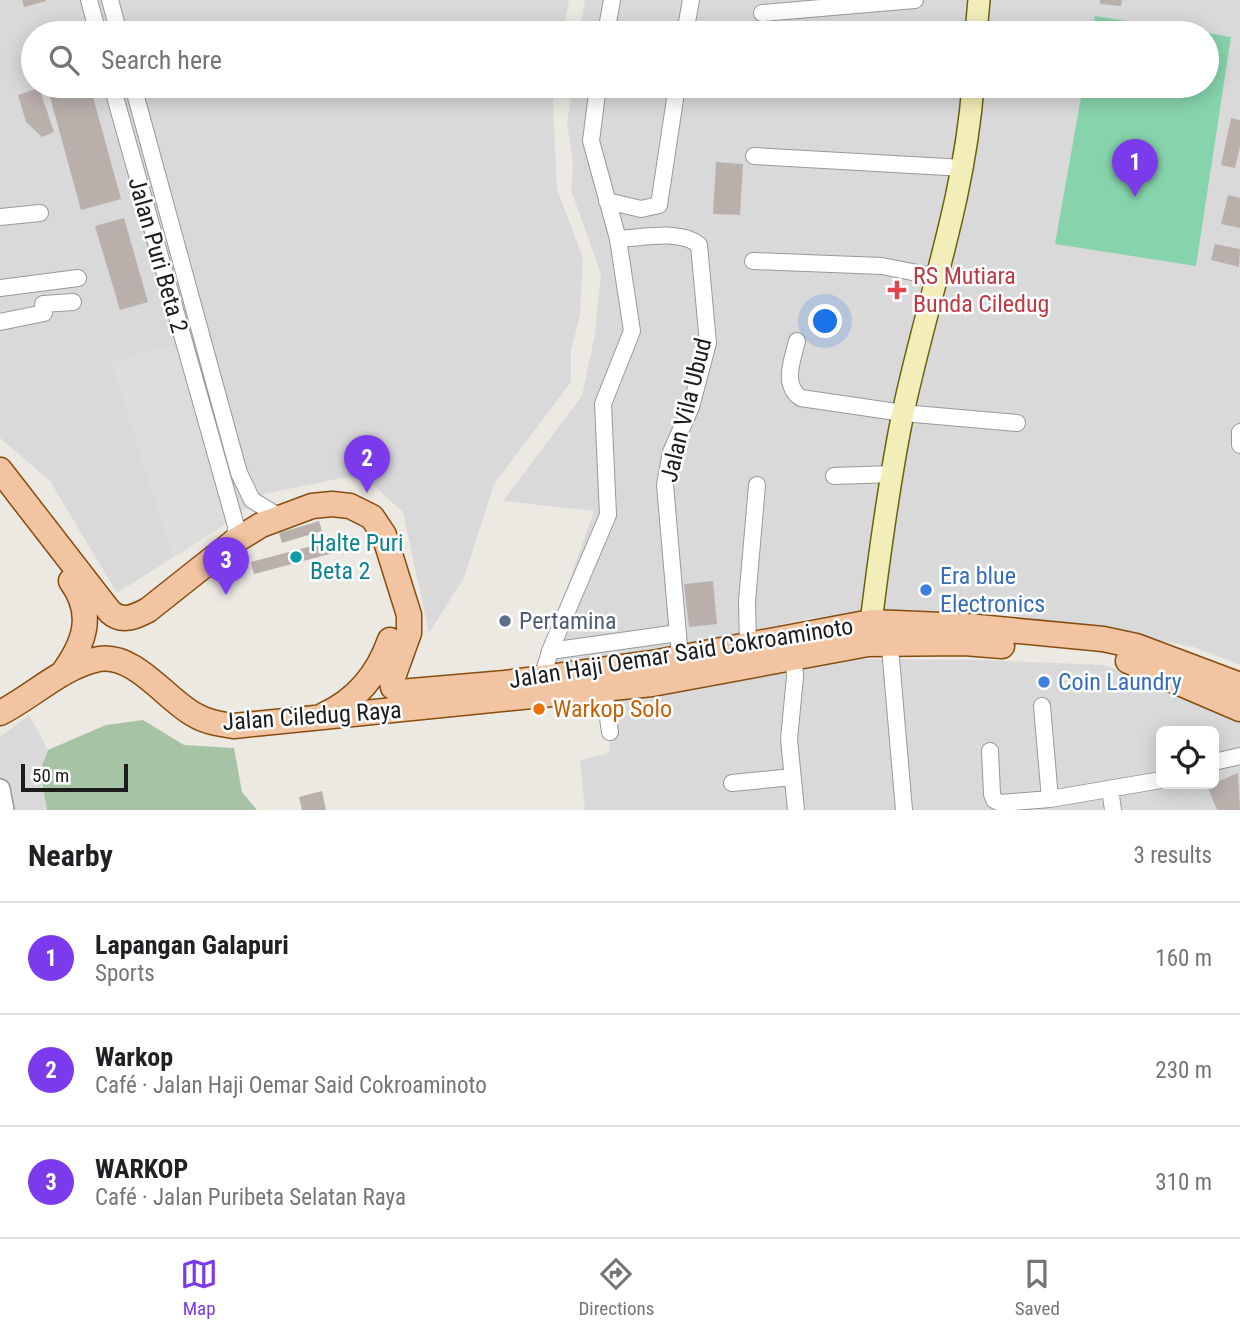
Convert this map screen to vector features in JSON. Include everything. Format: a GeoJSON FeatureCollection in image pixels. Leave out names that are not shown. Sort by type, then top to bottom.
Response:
{"type":"FeatureCollection","features":[{"type":"Feature","properties":{"kind":"main road"},"geometry":{"type":"LineString","coordinates":[[977,21],[979,0]]}},
{"type":"Feature","properties":{"kind":"main road"},"geometry":{"type":"LineString","coordinates":[[879,633],[894,474],[903,413],[964,169],[972,98]]}},
{"type":"Feature","properties":{"kind":"main road"},"geometry":{"type":"LineString","coordinates":[[0,470],[114,616],[124,619],[144,612],[235,541],[280,517],[332,504],[362,511],[381,528],[397,573],[410,624],[392,682],[404,701]]}},
{"type":"Feature","properties":{"kind":"main road"},"geometry":{"type":"LineString","coordinates":[[0,489],[78,590],[85,605],[85,633],[79,649],[61,676]]}},
{"type":"Feature","properties":{"kind":"main road"},"geometry":{"type":"LineString","coordinates":[[311,719],[349,701],[378,668],[391,633],[397,573]]}},
{"type":"Feature","properties":{"kind":"main road","name":"Jalan Haji Oemar Said Cokroaminoto"},"geometry":{"type":"LineString","coordinates":[[540,687],[604,690],[794,658],[879,633]]}},
{"type":"Feature","properties":{"kind":"main road","name":"Jalan Haji Oemar Said Cokroaminoto"},"geometry":{"type":"LineString","coordinates":[[445,697],[540,687],[747,646],[879,633],[1114,657],[1231,686],[1240,709]]}},
{"type":"Feature","properties":{"kind":"main road","name":"Jalan Ciledug Raya"},"geometry":{"type":"LineString","coordinates":[[0,713],[61,676],[96,660],[114,659],[130,666],[191,713],[213,723],[234,726],[311,719],[404,701],[445,697]]}},
{"type":"Feature","properties":{"kind":"main road"},"geometry":{"type":"LineString","coordinates":[[1231,686],[1240,719]]}},
{"type":"Feature","properties":{"kind":"street"},"geometry":{"type":"LineString","coordinates":[[89,0],[95,21]]}},
{"type":"Feature","properties":{"kind":"street"},"geometry":{"type":"LineString","coordinates":[[110,0],[116,21]]}},
{"type":"Feature","properties":{"kind":"street"},"geometry":{"type":"LineString","coordinates":[[609,21],[612,0]]}},
{"type":"Feature","properties":{"kind":"street"},"geometry":{"type":"LineString","coordinates":[[687,21],[691,0]]}},
{"type":"Feature","properties":{"kind":"street"},"geometry":{"type":"LineString","coordinates":[[762,13],[915,0]]}},
{"type":"Feature","properties":{"kind":"street","name":"Jalan Puri Beta 2"},"geometry":{"type":"LineString","coordinates":[[115,98],[221,481],[236,526],[235,541]]}},
{"type":"Feature","properties":{"kind":"street","name":"Jalan Puri Beta 2"},"geometry":{"type":"LineString","coordinates":[[136,98],[239,473],[252,500],[280,517]]}},
{"type":"Feature","properties":{"kind":"street"},"geometry":{"type":"LineString","coordinates":[[540,687],[550,651],[608,515],[603,404],[632,331],[618,239],[591,141],[596,98]]}},
{"type":"Feature","properties":{"kind":"street"},"geometry":{"type":"LineString","coordinates":[[607,201],[640,209],[659,205],[675,98]]}},
{"type":"Feature","properties":{"kind":"street"},"geometry":{"type":"LineString","coordinates":[[754,156],[964,169]]}},
{"type":"Feature","properties":{"kind":"street"},"geometry":{"type":"LineString","coordinates":[[0,217],[40,213]]}},
{"type":"Feature","properties":{"kind":"street","name":"Jalan Vila Ubud"},"geometry":{"type":"LineString","coordinates":[[618,239],[677,237],[692,239],[699,245],[708,343],[691,407],[671,452],[665,485],[680,658]]}},
{"type":"Feature","properties":{"kind":"street"},"geometry":{"type":"LineString","coordinates":[[161,264],[180,258]]}},
{"type":"Feature","properties":{"kind":"street"},"geometry":{"type":"LineString","coordinates":[[753,261],[882,266],[937,277]]}},
{"type":"Feature","properties":{"kind":"street"},"geometry":{"type":"LineString","coordinates":[[0,288],[78,278]]}},
{"type":"Feature","properties":{"kind":"street"},"geometry":{"type":"LineString","coordinates":[[0,322],[44,313],[43,304],[73,302]]}},
{"type":"Feature","properties":{"kind":"street"},"geometry":{"type":"LineString","coordinates":[[797,341],[789,383],[793,393],[801,398],[903,413],[1017,423]]}},
{"type":"Feature","properties":{"kind":"street"},"geometry":{"type":"LineString","coordinates":[[205,424],[223,416]]}},
{"type":"Feature","properties":{"kind":"street"},"geometry":{"type":"LineString","coordinates":[[1240,432],[1240,445]]}},
{"type":"Feature","properties":{"kind":"street"},"geometry":{"type":"LineString","coordinates":[[221,481],[239,473]]}},
{"type":"Feature","properties":{"kind":"street"},"geometry":{"type":"LineString","coordinates":[[834,476],[894,474]]}},
{"type":"Feature","properties":{"kind":"street"},"geometry":{"type":"LineString","coordinates":[[747,646],[747,601],[757,485]]}},
{"type":"Feature","properties":{"kind":"street"},"geometry":{"type":"LineString","coordinates":[[550,651],[678,633]]}},
{"type":"Feature","properties":{"kind":"street"},"geometry":{"type":"LineString","coordinates":[[879,633],[904,810]]}},
{"type":"Feature","properties":{"kind":"street"},"geometry":{"type":"LineString","coordinates":[[794,658],[795,677],[789,739],[796,810]]}},
{"type":"Feature","properties":{"kind":"street"},"geometry":{"type":"LineString","coordinates":[[604,690],[610,732]]}},
{"type":"Feature","properties":{"kind":"street"},"geometry":{"type":"LineString","coordinates":[[1042,706],[1058,802]]}},
{"type":"Feature","properties":{"kind":"street"},"geometry":{"type":"LineString","coordinates":[[990,751],[994,800],[1025,806],[1058,802],[1156,781]]}},
{"type":"Feature","properties":{"kind":"street"},"geometry":{"type":"LineString","coordinates":[[1219,761],[1240,756]]}},
{"type":"Feature","properties":{"kind":"street"},"geometry":{"type":"LineString","coordinates":[[732,782],[793,776]]}},
{"type":"Feature","properties":{"kind":"street"},"geometry":{"type":"LineString","coordinates":[[0,789],[4,810]]}},
{"type":"Feature","properties":{"kind":"street"},"geometry":{"type":"LineString","coordinates":[[1111,789],[1113,810]]}},
{"type":"Feature","properties":{"kind":"shaded area"},"geometry":{"type":"Polygon","coordinates":[[[0,0],[569,0],[565,21],[21,21],[21,98],[554,98],[557,189],[583,258],[580,315],[571,350],[571,382],[494,484],[464,578],[429,633],[403,512],[371,483],[347,477],[264,494],[221,527],[117,593],[50,481],[0,438],[0,0]]]}},
{"type":"Feature","properties":{"kind":"shaded area"},"geometry":{"type":"Polygon","coordinates":[[[585,0],[1240,0],[1240,665],[1194,647],[990,611],[810,618],[693,644],[539,666],[594,511],[503,501],[582,396],[595,334],[601,274],[571,190],[573,163],[567,122],[571,98],[1219,98],[1219,21],[582,21],[585,0]]]}},
{"type":"Feature","properties":{"kind":"shaded area"},"geometry":{"type":"Polygon","coordinates":[[[175,344],[227,521],[173,558],[111,362],[175,344]]]}},
{"type":"Feature","properties":{"kind":"shaded area"},"geometry":{"type":"Polygon","coordinates":[[[864,659],[1104,665],[1240,714],[1240,810],[585,810],[580,760],[609,753],[611,701],[864,659]]]}},
{"type":"Feature","properties":{"kind":"shaded area"},"geometry":{"type":"Polygon","coordinates":[[[29,715],[48,750],[40,771],[47,810],[0,810],[0,737],[29,715]]]}},
{"type":"Feature","properties":{"kind":"green space"},"geometry":{"type":"Polygon","coordinates":[[[1095,16],[1127,21],[1094,21],[1095,16]]]}},
{"type":"Feature","properties":{"kind":"green space"},"geometry":{"type":"Polygon","coordinates":[[[1219,35],[1231,37],[1196,266],[1055,244],[1081,98],[1219,98],[1219,35]]]}},
{"type":"Feature","properties":{"kind":"green space"},"geometry":{"type":"Polygon","coordinates":[[[143,720],[184,745],[234,748],[242,792],[257,810],[47,810],[40,771],[48,750],[106,725],[143,720]]]}},
{"type":"Feature","properties":{"kind":"building"},"geometry":{"type":"Polygon","coordinates":[[[22,0],[46,0],[46,1],[24,7],[22,0]]]}},
{"type":"Feature","properties":{"kind":"building"},"geometry":{"type":"Polygon","coordinates":[[[1100,0],[1122,0],[1121,6],[1100,4],[1100,0]]]}},
{"type":"Feature","properties":{"kind":"building"},"geometry":{"type":"Polygon","coordinates":[[[21,94],[21,98],[42,98],[54,132],[42,137],[26,122],[18,95],[21,94]]]}},
{"type":"Feature","properties":{"kind":"building"},"geometry":{"type":"Polygon","coordinates":[[[50,98],[93,98],[121,199],[81,210],[50,98]]]}},
{"type":"Feature","properties":{"kind":"building"},"geometry":{"type":"Polygon","coordinates":[[[1231,118],[1240,120],[1240,147],[1235,168],[1221,165],[1231,118]]]}},
{"type":"Feature","properties":{"kind":"building"},"geometry":{"type":"Polygon","coordinates":[[[716,162],[743,164],[740,215],[713,214],[716,162]]]}},
{"type":"Feature","properties":{"kind":"building"},"geometry":{"type":"Polygon","coordinates":[[[1228,195],[1240,198],[1240,228],[1221,224],[1228,195]]]}},
{"type":"Feature","properties":{"kind":"building"},"geometry":{"type":"Polygon","coordinates":[[[124,218],[148,302],[120,310],[95,226],[124,218]]]}},
{"type":"Feature","properties":{"kind":"building"},"geometry":{"type":"Polygon","coordinates":[[[1215,244],[1240,249],[1239,267],[1211,260],[1215,244]]]}},
{"type":"Feature","properties":{"kind":"building","name":"Halte Puri Beta 2"},"geometry":{"type":"Polygon","coordinates":[[[319,521],[322,531],[282,543],[279,533],[319,521]]]}},
{"type":"Feature","properties":{"kind":"building","name":"Halte Puri Beta 2"},"geometry":{"type":"Polygon","coordinates":[[[338,539],[341,551],[254,574],[251,562],[338,539]]]}},
{"type":"Feature","properties":{"kind":"building"},"geometry":{"type":"Polygon","coordinates":[[[713,581],[717,624],[689,627],[684,584],[713,581]]]}},
{"type":"Feature","properties":{"kind":"building"},"geometry":{"type":"Polygon","coordinates":[[[1238,773],[1240,810],[1217,810],[1208,789],[1219,789],[1219,781],[1238,773]]]}},
{"type":"Feature","properties":{"kind":"building"},"geometry":{"type":"Polygon","coordinates":[[[322,791],[326,810],[302,810],[299,797],[322,791]]]}},
{"type":"Feature","properties":{"kind":"place","name":"Lapangan Galapuri"},"geometry":{"type":"Point","coordinates":[1135,197]}},
{"type":"Feature","properties":{"kind":"place","name":"RS Mutiara Bunda Ciledug"},"geometry":{"type":"Point","coordinates":[897,290]}},
{"type":"Feature","properties":{"kind":"place","name":"Warkop"},"geometry":{"type":"Point","coordinates":[367,493]}},
{"type":"Feature","properties":{"kind":"place","name":"Halte Puri Beta 2"},"geometry":{"type":"Point","coordinates":[296,557]}},
{"type":"Feature","properties":{"kind":"place","name":"Era blue Electronics"},"geometry":{"type":"Point","coordinates":[926,590]}},
{"type":"Feature","properties":{"kind":"place","name":"WARKOP"},"geometry":{"type":"Point","coordinates":[226,595]}},
{"type":"Feature","properties":{"kind":"place","name":"Pertamina"},"geometry":{"type":"Point","coordinates":[505,621]}},
{"type":"Feature","properties":{"kind":"place","name":"Coin Laundry"},"geometry":{"type":"Point","coordinates":[1044,682]}},
{"type":"Feature","properties":{"kind":"place","name":"Warkop Solo"},"geometry":{"type":"Point","coordinates":[539,709]}}]}
